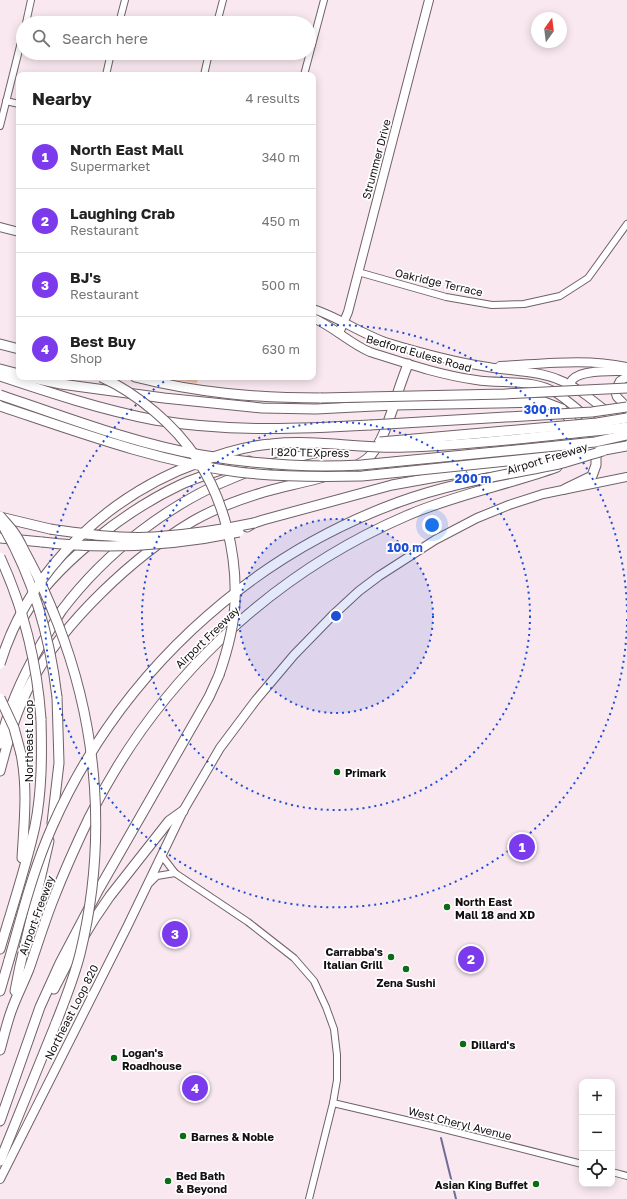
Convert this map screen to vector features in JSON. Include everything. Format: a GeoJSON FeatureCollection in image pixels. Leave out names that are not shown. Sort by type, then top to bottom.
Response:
{"type":"FeatureCollection","features":[{"type":"Feature","properties":{"kind":"highway"},"geometry":{"type":"LineString","coordinates":[[0,344],[16,348]]}},
{"type":"Feature","properties":{"kind":"highway"},"geometry":{"type":"LineString","coordinates":[[0,770],[16,717],[33,678],[57,642],[79,616],[108,587],[140,559],[171,536],[193,521],[216,509],[263,492],[346,470],[360,464],[371,455],[384,434],[408,364]]}},
{"type":"Feature","properties":{"kind":"highway"},"geometry":{"type":"LineString","coordinates":[[0,369],[16,373]]}},
{"type":"Feature","properties":{"kind":"highway"},"geometry":{"type":"LineString","coordinates":[[0,376],[70,399],[155,420],[190,425],[263,430],[592,412],[627,407]]}},
{"type":"Feature","properties":{"kind":"highway"},"geometry":{"type":"LineString","coordinates":[[42,380],[61,384],[164,398],[262,408],[316,409],[394,405],[544,402],[562,409],[596,454],[596,465],[592,476],[565,489]]}},
{"type":"Feature","properties":{"kind":"highway"},"geometry":{"type":"LineString","coordinates":[[0,1121],[40,1007],[60,963],[82,920],[209,697],[218,676],[229,642],[233,619],[235,581],[229,539],[224,520],[210,482],[197,459],[172,429],[136,397],[106,380]]}},
{"type":"Feature","properties":{"kind":"highway"},"geometry":{"type":"LineString","coordinates":[[147,380],[208,392],[258,397],[289,398],[505,394],[627,388]]}},
{"type":"Feature","properties":{"kind":"highway","name":"I 820 TEXpress"},"geometry":{"type":"LineString","coordinates":[[0,395],[121,435],[157,445],[200,455],[270,464],[334,466],[368,465],[595,442],[627,435]]}},
{"type":"Feature","properties":{"kind":"highway"},"geometry":{"type":"LineString","coordinates":[[0,406],[155,456],[238,472],[272,475],[335,477],[362,476],[627,448]]}},
{"type":"Feature","properties":{"kind":"highway","name":"Airport Freeway"},"geometry":{"type":"LineString","coordinates":[[0,744],[6,720],[28,668],[61,612],[85,583],[112,556],[144,529],[174,508],[235,477],[288,459],[365,442],[468,435],[597,423],[627,418]]}},
{"type":"Feature","properties":{"kind":"highway"},"geometry":{"type":"LineString","coordinates":[[0,663],[5,647],[31,597],[45,575],[62,554],[85,531],[116,505],[148,484],[177,470],[229,451],[270,444],[306,442],[398,448],[485,443],[627,427]]}},
{"type":"Feature","properties":{"kind":"highway","name":"Airport Freeway"},"geometry":{"type":"LineString","coordinates":[[0,1050],[12,1010],[29,969],[54,898],[90,816],[127,752],[171,691],[202,657],[243,619],[284,586],[335,553],[374,531],[406,516],[473,492],[539,474],[581,459],[627,448]]}},
{"type":"Feature","properties":{"kind":"highway"},"geometry":{"type":"LineString","coordinates":[[0,992],[39,859],[54,822],[82,766],[119,711],[148,676],[201,620],[226,599],[272,566],[312,541],[372,512],[431,491],[561,463],[603,451]]}},
{"type":"Feature","properties":{"kind":"highway"},"geometry":{"type":"LineString","coordinates":[[0,663],[14,634],[36,598],[80,552],[130,514],[156,498],[201,476],[250,461],[288,459]]}},
{"type":"Feature","properties":{"kind":"highway"},"geometry":{"type":"LineString","coordinates":[[0,516],[50,529],[87,535],[153,537],[215,531],[254,523],[399,484],[486,468],[581,459]]}},
{"type":"Feature","properties":{"kind":"highway"},"geometry":{"type":"LineString","coordinates":[[0,516],[15,534],[33,567],[53,610],[66,644],[83,703],[91,744],[96,822],[96,844],[90,907],[80,956],[71,986],[0,1161]]}},
{"type":"Feature","properties":{"kind":"highway"},"geometry":{"type":"LineString","coordinates":[[0,520],[25,571],[35,597],[50,647],[57,697],[59,763],[55,811],[20,966],[12,1010]]}},
{"type":"Feature","properties":{"kind":"highway"},"geometry":{"type":"LineString","coordinates":[[0,538],[74,546],[143,546],[239,532],[254,523]]}},
{"type":"Feature","properties":{"kind":"highway","name":"Northeast Loop"},"geometry":{"type":"LineString","coordinates":[[0,557],[10,578],[20,606],[31,645],[42,719],[40,787],[35,825],[0,949]]}},
{"type":"Feature","properties":{"kind":"highway"},"geometry":{"type":"LineString","coordinates":[[0,698],[14,728],[25,772],[26,794],[21,877]]}},
{"type":"Feature","properties":{"kind":"highway"},"geometry":{"type":"LineString","coordinates":[[30,1036],[67,964],[95,918],[110,896],[169,821],[183,811]]}},
{"type":"Feature","properties":{"kind":"main road","name":"Strummer Drive"},"geometry":{"type":"LineString","coordinates":[[339,333],[348,312],[429,0]]}},
{"type":"Feature","properties":{"kind":"main road"},"geometry":{"type":"LineString","coordinates":[[0,227],[16,231]]}},
{"type":"Feature","properties":{"kind":"main road"},"geometry":{"type":"LineString","coordinates":[[316,310],[384,341],[415,350],[483,366],[556,378],[570,385],[627,427]]}},
{"type":"Feature","properties":{"kind":"main road","name":"Bedford Euless Road"},"geometry":{"type":"LineString","coordinates":[[316,320],[339,333],[350,342],[370,352],[408,364],[459,378],[530,383],[550,390],[565,399],[627,448]]}},
{"type":"Feature","properties":{"kind":"main road"},"geometry":{"type":"LineString","coordinates":[[408,364],[415,350]]}},
{"type":"Feature","properties":{"kind":"main road"},"geometry":{"type":"LineString","coordinates":[[483,366],[569,361],[611,364],[627,367]]}},
{"type":"Feature","properties":{"kind":"main road"},"geometry":{"type":"LineString","coordinates":[[565,399],[570,385],[578,376],[586,373],[627,371]]}},
{"type":"Feature","properties":{"kind":"main road"},"geometry":{"type":"LineString","coordinates":[[627,377],[620,381],[615,391],[617,397],[627,407]]}},
{"type":"Feature","properties":{"kind":"main road"},"geometry":{"type":"LineString","coordinates":[[162,856],[183,811],[220,748],[256,700],[294,655],[359,591],[379,576],[435,540],[477,518],[523,501],[565,489],[627,477]]}},
{"type":"Feature","properties":{"kind":"main road","name":"Northeast Loop 820"},"geometry":{"type":"LineString","coordinates":[[0,1179],[162,856]]}},
{"type":"Feature","properties":{"kind":"street"},"geometry":{"type":"LineString","coordinates":[[28,16],[32,0]]}},
{"type":"Feature","properties":{"kind":"street"},"geometry":{"type":"LineString","coordinates":[[121,16],[125,0]]}},
{"type":"Feature","properties":{"kind":"street"},"geometry":{"type":"LineString","coordinates":[[219,16],[223,0]]}},
{"type":"Feature","properties":{"kind":"street"},"geometry":{"type":"LineString","coordinates":[[316,30],[324,0]]}},
{"type":"Feature","properties":{"kind":"street"},"geometry":{"type":"LineString","coordinates":[[0,126],[16,60]]}},
{"type":"Feature","properties":{"kind":"street"},"geometry":{"type":"LineString","coordinates":[[107,72],[109,60]]}},
{"type":"Feature","properties":{"kind":"street"},"geometry":{"type":"LineString","coordinates":[[205,72],[207,60]]}},
{"type":"Feature","properties":{"kind":"street"},"geometry":{"type":"LineString","coordinates":[[305,72],[308,60]]}},
{"type":"Feature","properties":{"kind":"street"},"geometry":{"type":"LineString","coordinates":[[6,101],[16,103]]}},
{"type":"Feature","properties":{"kind":"street","name":"Oakridge Terrace"},"geometry":{"type":"LineString","coordinates":[[358,272],[446,297],[492,305],[524,304],[560,296],[588,278],[627,224]]}},
{"type":"Feature","properties":{"kind":"street"},"geometry":{"type":"LineString","coordinates":[[162,856],[175,873],[222,903],[273,940],[294,958],[314,981],[326,1007],[334,1029],[338,1068],[332,1103],[309,1199]]}},
{"type":"Feature","properties":{"kind":"street"},"geometry":{"type":"LineString","coordinates":[[148,884],[157,876],[175,873]]}},
{"type":"Feature","properties":{"kind":"street","name":"West Cheryl Avenue"},"geometry":{"type":"LineString","coordinates":[[332,1103],[440,1128],[579,1163]]}},
{"type":"Feature","properties":{"kind":"street"},"geometry":{"type":"LineString","coordinates":[[615,1173],[627,1176]]}},
{"type":"Feature","properties":{"kind":"shaded area"},"geometry":{"type":"Polygon","coordinates":[[[174,380],[198,380],[197,383],[174,380]]]}},
{"type":"Feature","properties":{"kind":"waterway"},"geometry":{"type":"LineString","coordinates":[[441,1138],[456,1199]]}},
{"type":"Feature","properties":{"kind":"place","name":"Primark"},"geometry":{"type":"Point","coordinates":[337,772]}},
{"type":"Feature","properties":{"kind":"place","name":"North East Mall"},"geometry":{"type":"Point","coordinates":[522,847]}},
{"type":"Feature","properties":{"kind":"place","name":"North East Mall 18 and XD"},"geometry":{"type":"Point","coordinates":[447,907]}},
{"type":"Feature","properties":{"kind":"place","name":"BJ's"},"geometry":{"type":"Point","coordinates":[175,934]}},
{"type":"Feature","properties":{"kind":"place","name":"Carrabba's Italian Grill"},"geometry":{"type":"Point","coordinates":[391,957]}},
{"type":"Feature","properties":{"kind":"place","name":"Laughing Crab"},"geometry":{"type":"Point","coordinates":[471,959]}},
{"type":"Feature","properties":{"kind":"place","name":"Zena Sushi"},"geometry":{"type":"Point","coordinates":[406,969]}},
{"type":"Feature","properties":{"kind":"place","name":"Dillard's"},"geometry":{"type":"Point","coordinates":[463,1044]}},
{"type":"Feature","properties":{"kind":"place","name":"Logan's Roadhouse"},"geometry":{"type":"Point","coordinates":[114,1058]}},
{"type":"Feature","properties":{"kind":"place","name":"Best Buy"},"geometry":{"type":"Point","coordinates":[195,1088]}},
{"type":"Feature","properties":{"kind":"place","name":"Barnes & Noble"},"geometry":{"type":"Point","coordinates":[183,1136]}},
{"type":"Feature","properties":{"kind":"place","name":"Bed Bath & Beyond"},"geometry":{"type":"Point","coordinates":[168,1181]}},
{"type":"Feature","properties":{"kind":"place","name":"Asian King Buffet"},"geometry":{"type":"Point","coordinates":[536,1184]}}]}
